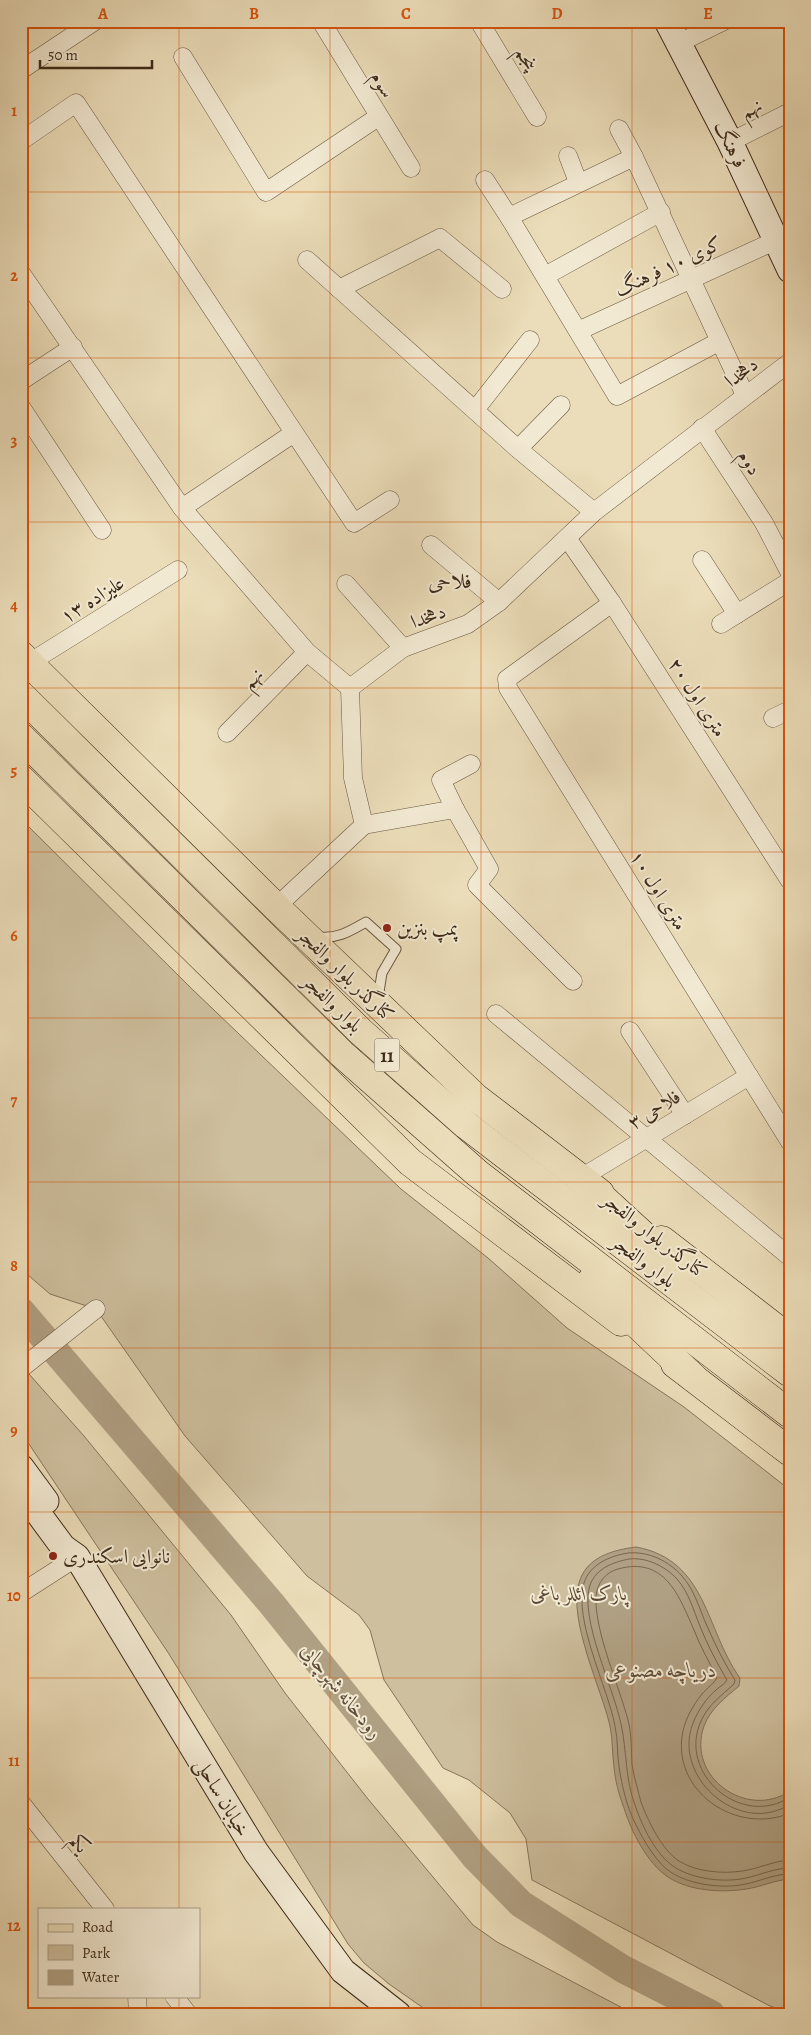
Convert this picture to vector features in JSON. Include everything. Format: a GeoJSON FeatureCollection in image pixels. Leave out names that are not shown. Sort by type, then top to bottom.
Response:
{"type":"FeatureCollection","features":[{"type":"Feature","properties":{"kind":"main road","name":"کنارگذر بلوار والفجر"},"geometry":{"type":"LineString","coordinates":[[25,659],[276,907],[475,1097],[790,1339]]}},
{"type":"Feature","properties":{"kind":"main road","name":"بلوار والفجر"},"geometry":{"type":"LineString","coordinates":[[21,695],[360,1031],[466,1125],[790,1371]]}},
{"type":"Feature","properties":{"kind":"main road","name":"بلوار والفجر"},"geometry":{"type":"LineString","coordinates":[[21,737],[342,1054],[477,1174],[790,1414]]}},
{"type":"Feature","properties":{"kind":"main road"},"geometry":{"type":"LineString","coordinates":[[21,779],[410,1162],[790,1452]]}},
{"type":"Feature","properties":{"kind":"main road"},"geometry":{"type":"LineString","coordinates":[[477,1174],[694,1378]]}},
{"type":"Feature","properties":{"kind":"main road"},"geometry":{"type":"LineString","coordinates":[[581,1178],[790,1371]]}},
{"type":"Feature","properties":{"kind":"street"},"geometry":{"type":"LineString","coordinates":[[21,70],[95,21]]}},
{"type":"Feature","properties":{"kind":"street","name":"سوم"},"geometry":{"type":"LineString","coordinates":[[321,21],[410,168]]}},
{"type":"Feature","properties":{"kind":"street","name":"پنجم"},"geometry":{"type":"LineString","coordinates":[[479,21],[537,117]]}},
{"type":"Feature","properties":{"kind":"street","name":"فرهنگ"},"geometry":{"type":"LineString","coordinates":[[667,21],[730,142],[783,237],[790,270]]}},
{"type":"Feature","properties":{"kind":"street"},"geometry":{"type":"LineString","coordinates":[[679,43],[724,21]]}},
{"type":"Feature","properties":{"kind":"street"},"geometry":{"type":"LineString","coordinates":[[183,57],[266,192],[378,117]]}},
{"type":"Feature","properties":{"kind":"street"},"geometry":{"type":"LineString","coordinates":[[21,141],[76,103],[354,523],[390,500]]}},
{"type":"Feature","properties":{"kind":"street","name":"نهم"},"geometry":{"type":"LineString","coordinates":[[730,142],[790,112]]}},
{"type":"Feature","properties":{"kind":"street"},"geometry":{"type":"LineString","coordinates":[[619,129],[662,212],[745,395]]}},
{"type":"Feature","properties":{"kind":"street"},"geometry":{"type":"LineString","coordinates":[[568,156],[578,182]]}},
{"type":"Feature","properties":{"kind":"street"},"geometry":{"type":"LineString","coordinates":[[509,217],[578,182],[634,157]]}},
{"type":"Feature","properties":{"kind":"street"},"geometry":{"type":"LineString","coordinates":[[485,180],[617,396],[720,341]]}},
{"type":"Feature","properties":{"kind":"street"},"geometry":{"type":"LineString","coordinates":[[545,276],[662,212]]}},
{"type":"Feature","properties":{"kind":"street","name":"کوی ۱۰ فرهنگ"},"geometry":{"type":"LineString","coordinates":[[578,332],[783,237]]}},
{"type":"Feature","properties":{"kind":"street"},"geometry":{"type":"LineString","coordinates":[[339,289],[440,238],[502,289]]}},
{"type":"Feature","properties":{"kind":"street"},"geometry":{"type":"LineString","coordinates":[[306,260],[518,449],[594,512]]}},
{"type":"Feature","properties":{"kind":"street"},"geometry":{"type":"LineString","coordinates":[[21,273],[182,508],[307,652],[350,688],[353,778],[364,825]]}},
{"type":"Feature","properties":{"kind":"street"},"geometry":{"type":"LineString","coordinates":[[474,410],[530,340]]}},
{"type":"Feature","properties":{"kind":"street"},"geometry":{"type":"LineString","coordinates":[[21,381],[73,347]]}},
{"type":"Feature","properties":{"kind":"street","name":"دهخدا"},"geometry":{"type":"LineString","coordinates":[[350,688],[403,648],[468,624],[499,602],[594,512],[790,362]]}},
{"type":"Feature","properties":{"kind":"street"},"geometry":{"type":"LineString","coordinates":[[518,449],[560,405]]}},
{"type":"Feature","properties":{"kind":"street"},"geometry":{"type":"LineString","coordinates":[[21,407],[102,530]]}},
{"type":"Feature","properties":{"kind":"street","name":"دوم"},"geometry":{"type":"LineString","coordinates":[[702,428],[764,523],[790,573]]}},
{"type":"Feature","properties":{"kind":"street"},"geometry":{"type":"LineString","coordinates":[[182,508],[294,433]]}},
{"type":"Feature","properties":{"kind":"street","name":"۲۰ متری اول"},"geometry":{"type":"LineString","coordinates":[[567,538],[612,603],[790,881]]}},
{"type":"Feature","properties":{"kind":"street"},"geometry":{"type":"LineString","coordinates":[[431,545],[499,602]]}},
{"type":"Feature","properties":{"kind":"street"},"geometry":{"type":"LineString","coordinates":[[702,560],[737,614]]}},
{"type":"Feature","properties":{"kind":"street","name":"۱۳ علیزاده"},"geometry":{"type":"LineString","coordinates":[[25,659],[178,570]]}},
{"type":"Feature","properties":{"kind":"street"},"geometry":{"type":"LineString","coordinates":[[721,624],[790,581]]}},
{"type":"Feature","properties":{"kind":"street"},"geometry":{"type":"LineString","coordinates":[[346,584],[403,648]]}},
{"type":"Feature","properties":{"kind":"street","name":"۱۰ متری اول"},"geometry":{"type":"LineString","coordinates":[[612,603],[507,679],[508,688],[749,1076],[784,1120],[790,1142]]}},
{"type":"Feature","properties":{"kind":"street","name":"نهم"},"geometry":{"type":"LineString","coordinates":[[227,733],[307,652]]}},
{"type":"Feature","properties":{"kind":"street"},"geometry":{"type":"LineString","coordinates":[[773,718],[790,710]]}},
{"type":"Feature","properties":{"kind":"street"},"geometry":{"type":"LineString","coordinates":[[471,764],[441,780],[489,869],[477,885],[573,981]]}},
{"type":"Feature","properties":{"kind":"street"},"geometry":{"type":"LineString","coordinates":[[276,907],[364,825],[455,809]]}},
{"type":"Feature","properties":{"kind":"street"},"geometry":{"type":"LineString","coordinates":[[496,1014],[790,1257]]}},
{"type":"Feature","properties":{"kind":"street"},"geometry":{"type":"LineString","coordinates":[[630,1030],[685,1115]]}},
{"type":"Feature","properties":{"kind":"street","name":"فلاحی ۳"},"geometry":{"type":"LineString","coordinates":[[581,1178],[749,1076]]}},
{"type":"Feature","properties":{"kind":"street"},"geometry":{"type":"LineString","coordinates":[[23,1367],[96,1309]]}},
{"type":"Feature","properties":{"kind":"street","name":"خیابان ساحلی"},"geometry":{"type":"LineString","coordinates":[[21,1467],[75,1540],[77,1557]]}},
{"type":"Feature","properties":{"kind":"street","name":"خیابان ساحلی"},"geometry":{"type":"LineString","coordinates":[[21,1490],[63,1547],[77,1557],[256,1852],[343,1972],[375,2006],[398,2014]]}},
{"type":"Feature","properties":{"kind":"street"},"geometry":{"type":"LineString","coordinates":[[21,1593],[77,1557]]}},
{"type":"Feature","properties":{"kind":"street","name":"یکم"},"geometry":{"type":"LineString","coordinates":[[21,1803],[104,1908]]}},
{"type":"Feature","properties":{"kind":"street"},"geometry":{"type":"LineString","coordinates":[[137,1998],[138,2014]]}},
{"type":"Feature","properties":{"kind":"street"},"geometry":{"type":"LineString","coordinates":[[176,1998],[188,2014]]}},
{"type":"Feature","properties":{"kind":"lane"},"geometry":{"type":"LineString","coordinates":[[308,936],[329,938],[343,935],[366,922],[396,949],[382,973],[378,988],[378,1006]]}},
{"type":"Feature","properties":{"kind":"green space","name":"پارک ائللر باغی"},"geometry":{"type":"Polygon","coordinates":[[[21,819],[192,989],[401,1189],[488,1258],[567,1328],[684,1407],[790,1490],[790,2014],[768,2005],[532,1880],[526,1839],[510,1813],[469,1780],[443,1768],[384,1680],[370,1630],[359,1615],[307,1576],[185,1436],[96,1309],[50,1294],[21,1269],[21,819]]]}},
{"type":"Feature","properties":{"kind":"green space"},"geometry":{"type":"Polygon","coordinates":[[[21,1365],[84,1436],[231,1615],[285,1693],[368,1799],[473,1925],[497,1942],[634,2014],[432,2014],[389,1984],[364,1963],[348,1944],[169,1654],[21,1432],[21,1365]]]}},
{"type":"Feature","properties":{"kind":"water","name":"دریاچه مصنوعی"},"geometry":{"type":"Polygon","coordinates":[[[636,1547],[659,1554],[677,1566],[691,1581],[702,1599],[728,1659],[740,1678],[739,1686],[714,1709],[704,1726],[701,1745],[704,1762],[712,1777],[724,1788],[739,1797],[756,1800],[773,1799],[790,1791],[790,1879],[752,1888],[716,1891],[676,1882],[653,1864],[631,1827],[618,1788],[610,1726],[582,1635],[577,1598],[579,1583],[583,1574],[594,1561],[618,1550],[636,1547]]]}},
{"type":"Feature","properties":{"kind":"waterway","name":"رودخانه شهرچایی"},"geometry":{"type":"LineString","coordinates":[[21,1311],[271,1603],[475,1857],[521,1904],[623,1969],[711,2014]]}},
{"type":"Feature","properties":{"kind":"place","name":"پمپ بنزین"},"geometry":{"type":"Point","coordinates":[387,928]}},
{"type":"Feature","properties":{"kind":"place","name":"نانوایی اسکندری"},"geometry":{"type":"Point","coordinates":[53,1556]}},
{"type":"Feature","properties":{"kind":"district","name":"فلاحی"},"geometry":{"type":"Point","coordinates":[450,581]}}]}
